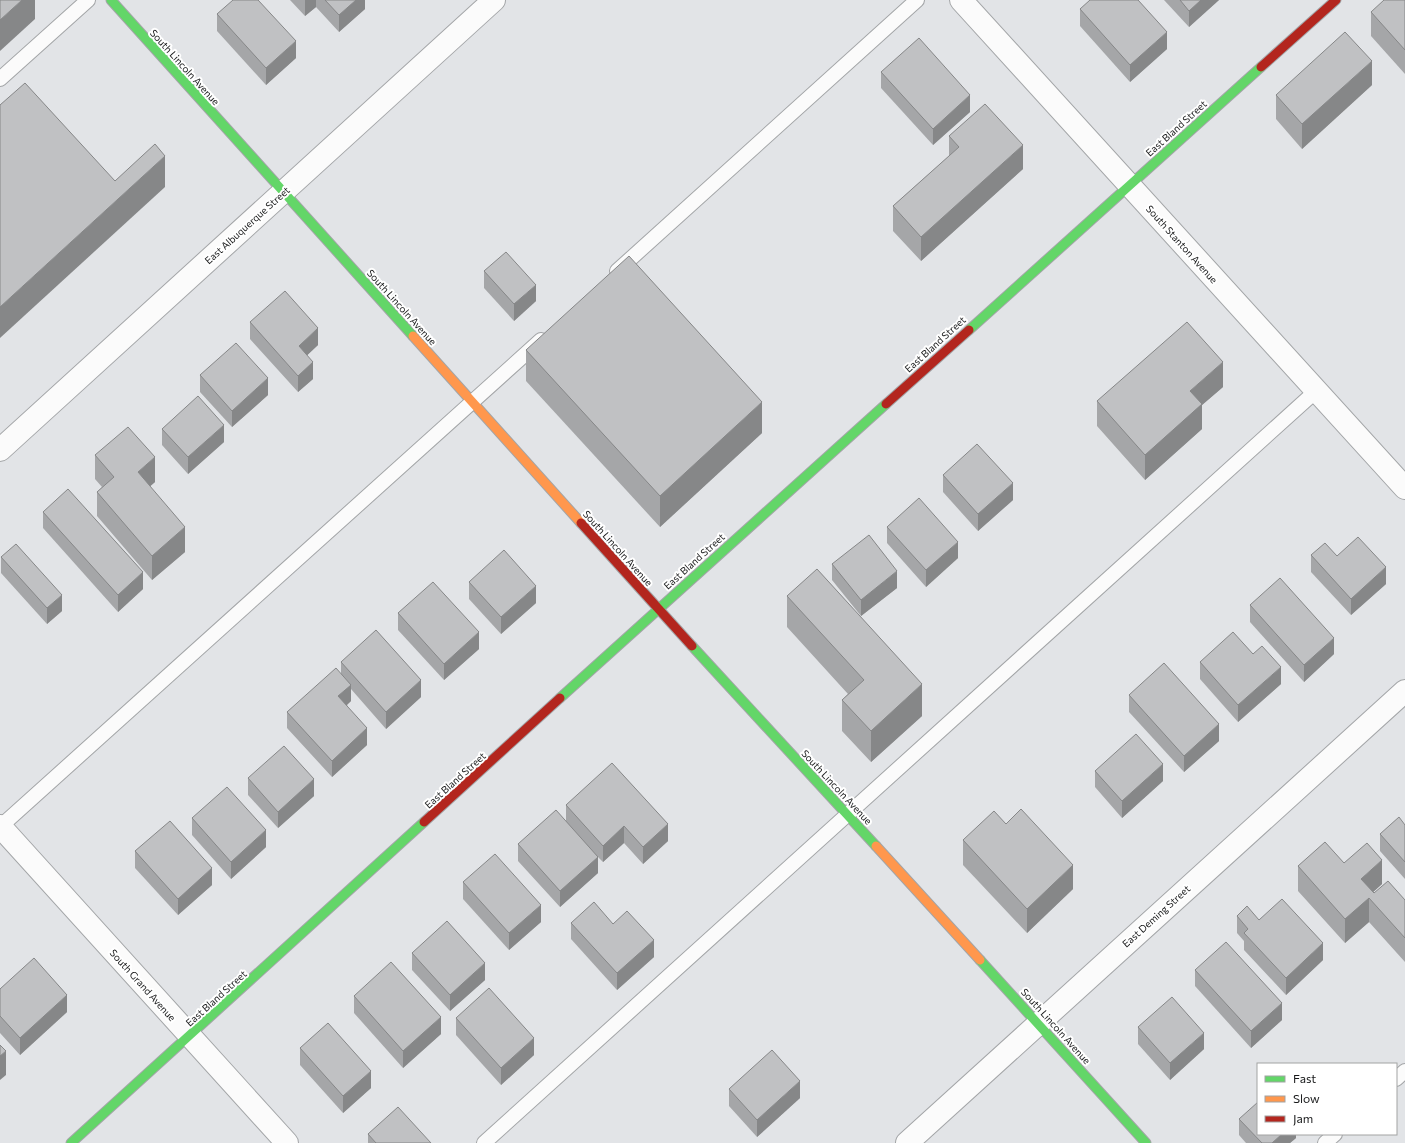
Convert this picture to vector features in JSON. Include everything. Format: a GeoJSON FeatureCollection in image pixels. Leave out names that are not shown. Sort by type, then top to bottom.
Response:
{"type":"FeatureCollection","features":[{"type":"Feature","properties":{"kind":"street","name":"South Lincoln Avenue"},"geometry":{"type":"LineString","coordinates":[[111,0],[658,609],[848,815],[1146,1143]]}},
{"type":"Feature","properties":{"kind":"street","name":"East Albuquerque Street"},"geometry":{"type":"LineString","coordinates":[[0,450],[494,0]]}},
{"type":"Feature","properties":{"kind":"street","name":"South Stanton Avenue"},"geometry":{"type":"LineString","coordinates":[[961,0],[1405,488]]}},
{"type":"Feature","properties":{"kind":"street","name":"East Bland Street"},"geometry":{"type":"LineString","coordinates":[[71,1143],[658,609],[1336,0]]}},
{"type":"Feature","properties":{"kind":"street","name":"East Deming Street"},"geometry":{"type":"LineString","coordinates":[[907,1143],[1405,690]]}},
{"type":"Feature","properties":{"kind":"street","name":"South Grand Avenue"},"geometry":{"type":"LineString","coordinates":[[0,827],[287,1143]]}},
{"type":"Feature","properties":{"kind":"lane"},"geometry":{"type":"LineString","coordinates":[[0,78],[88,0]]}},
{"type":"Feature","properties":{"kind":"lane"},"geometry":{"type":"LineString","coordinates":[[608,279],[917,0]]}},
{"type":"Feature","properties":{"kind":"lane"},"geometry":{"type":"LineString","coordinates":[[0,827],[549,332]]}},
{"type":"Feature","properties":{"kind":"lane"},"geometry":{"type":"LineString","coordinates":[[484,1143],[1316,391]]}},
{"type":"Feature","properties":{"kind":"lane"},"geometry":{"type":"LineString","coordinates":[[1397,1078],[1405,1071]]}},
{"type":"Feature","properties":{"kind":"lane"},"geometry":{"type":"LineString","coordinates":[[1325,1143],[1334,1135]]}},
{"type":"Feature","properties":{"kind":"building"},"geometry":{"type":"Polygon","coordinates":[[[0,0],[22,0],[0,20],[0,0]]]}},
{"type":"Feature","properties":{"kind":"building"},"geometry":{"type":"Polygon","coordinates":[[[233,0],[258,0],[296,41],[266,68],[217,14],[233,0]]]}},
{"type":"Feature","properties":{"kind":"building"},"geometry":{"type":"Polygon","coordinates":[[[325,0],[356,0],[339,15],[325,0]]]}},
{"type":"Feature","properties":{"kind":"building"},"geometry":{"type":"Polygon","coordinates":[[[1090,0],[1138,0],[1167,32],[1130,65],[1080,9],[1090,0]]]}},
{"type":"Feature","properties":{"kind":"building"},"geometry":{"type":"Polygon","coordinates":[[[1180,0],[1201,0],[1189,11],[1180,0]]]}},
{"type":"Feature","properties":{"kind":"building"},"geometry":{"type":"Polygon","coordinates":[[[1384,0],[1405,0],[1405,50],[1371,12],[1384,0]]]}},
{"type":"Feature","properties":{"kind":"building"},"geometry":{"type":"Polygon","coordinates":[[[1345,32],[1372,61],[1302,124],[1276,95],[1345,32]]]}},
{"type":"Feature","properties":{"kind":"building"},"geometry":{"type":"Polygon","coordinates":[[[919,38],[970,95],[933,129],[881,72],[919,38]]]}},
{"type":"Feature","properties":{"kind":"building"},"geometry":{"type":"Polygon","coordinates":[[[25,83],[115,181],[155,144],[165,156],[0,307],[0,105],[25,83]]]}},
{"type":"Feature","properties":{"kind":"building"},"geometry":{"type":"Polygon","coordinates":[[[985,104],[1023,145],[921,237],[893,206],[959,147],[949,136],[985,104]]]}},
{"type":"Feature","properties":{"kind":"building"},"geometry":{"type":"Polygon","coordinates":[[[506,252],[536,285],[514,304],[484,271],[506,252]]]}},
{"type":"Feature","properties":{"kind":"building"},"geometry":{"type":"Polygon","coordinates":[[[629,256],[762,402],[660,496],[526,350],[629,256]]]}},
{"type":"Feature","properties":{"kind":"building"},"geometry":{"type":"Polygon","coordinates":[[[285,291],[318,328],[299,346],[313,362],[298,376],[250,322],[285,291]]]}},
{"type":"Feature","properties":{"kind":"building"},"geometry":{"type":"Polygon","coordinates":[[[1187,322],[1223,362],[1190,391],[1202,404],[1145,455],[1097,401],[1187,322]]]}},
{"type":"Feature","properties":{"kind":"building"},"geometry":{"type":"Polygon","coordinates":[[[236,343],[268,378],[232,411],[200,375],[236,343]]]}},
{"type":"Feature","properties":{"kind":"building"},"geometry":{"type":"Polygon","coordinates":[[[198,396],[224,425],[188,457],[162,429],[198,396]]]}},
{"type":"Feature","properties":{"kind":"building"},"geometry":{"type":"Polygon","coordinates":[[[128,427],[155,457],[138,472],[185,527],[152,556],[97,492],[114,477],[95,455],[128,427]]]}},
{"type":"Feature","properties":{"kind":"building"},"geometry":{"type":"Polygon","coordinates":[[[977,444],[1013,483],[978,514],[943,475],[977,444]]]}},
{"type":"Feature","properties":{"kind":"building"},"geometry":{"type":"Polygon","coordinates":[[[68,489],[143,572],[118,595],[43,512],[68,489]]]}},
{"type":"Feature","properties":{"kind":"building"},"geometry":{"type":"Polygon","coordinates":[[[919,498],[958,542],[926,570],[887,527],[919,498]]]}},
{"type":"Feature","properties":{"kind":"building"},"geometry":{"type":"Polygon","coordinates":[[[869,535],[897,571],[861,600],[832,564],[869,535]]]}},
{"type":"Feature","properties":{"kind":"building"},"geometry":{"type":"Polygon","coordinates":[[[1358,537],[1386,567],[1351,599],[1311,555],[1325,543],[1337,556],[1358,537]]]}},
{"type":"Feature","properties":{"kind":"building"},"geometry":{"type":"Polygon","coordinates":[[[16,544],[62,595],[47,608],[1,557],[16,544]]]}},
{"type":"Feature","properties":{"kind":"building"},"geometry":{"type":"Polygon","coordinates":[[[504,550],[536,586],[501,617],[469,582],[504,550]]]}},
{"type":"Feature","properties":{"kind":"building"},"geometry":{"type":"Polygon","coordinates":[[[817,569],[922,684],[871,731],[842,700],[864,680],[787,596],[817,569]]]}},
{"type":"Feature","properties":{"kind":"building"},"geometry":{"type":"Polygon","coordinates":[[[1280,578],[1334,638],[1304,665],[1250,605],[1280,578]]]}},
{"type":"Feature","properties":{"kind":"building"},"geometry":{"type":"Polygon","coordinates":[[[433,582],[479,632],[444,664],[398,613],[433,582]]]}},
{"type":"Feature","properties":{"kind":"building"},"geometry":{"type":"Polygon","coordinates":[[[376,630],[421,680],[386,712],[341,662],[376,630]]]}},
{"type":"Feature","properties":{"kind":"building"},"geometry":{"type":"Polygon","coordinates":[[[1233,632],[1253,654],[1262,646],[1281,667],[1238,705],[1200,662],[1233,632]]]}},
{"type":"Feature","properties":{"kind":"building"},"geometry":{"type":"Polygon","coordinates":[[[1164,663],[1219,724],[1184,756],[1129,695],[1164,663]]]}},
{"type":"Feature","properties":{"kind":"building"},"geometry":{"type":"Polygon","coordinates":[[[336,668],[351,685],[338,696],[367,728],[332,761],[287,712],[336,668]]]}},
{"type":"Feature","properties":{"kind":"building"},"geometry":{"type":"Polygon","coordinates":[[[1136,734],[1163,764],[1122,801],[1095,771],[1136,734]]]}},
{"type":"Feature","properties":{"kind":"building"},"geometry":{"type":"Polygon","coordinates":[[[284,746],[314,779],[278,812],[248,778],[284,746]]]}},
{"type":"Feature","properties":{"kind":"building"},"geometry":{"type":"Polygon","coordinates":[[[612,763],[668,824],[643,847],[624,826],[603,846],[566,805],[612,763]]]}},
{"type":"Feature","properties":{"kind":"building"},"geometry":{"type":"Polygon","coordinates":[[[227,787],[266,830],[231,862],[192,818],[227,787]]]}},
{"type":"Feature","properties":{"kind":"building"},"geometry":{"type":"Polygon","coordinates":[[[1021,809],[1073,865],[1027,909],[963,840],[994,811],[1006,824],[1021,809]]]}},
{"type":"Feature","properties":{"kind":"building"},"geometry":{"type":"Polygon","coordinates":[[[556,810],[598,857],[560,891],[518,844],[556,810]]]}},
{"type":"Feature","properties":{"kind":"building"},"geometry":{"type":"Polygon","coordinates":[[[1399,817],[1405,825],[1405,862],[1380,834],[1399,817]]]}},
{"type":"Feature","properties":{"kind":"building"},"geometry":{"type":"Polygon","coordinates":[[[170,821],[212,868],[178,899],[135,851],[170,821]]]}},
{"type":"Feature","properties":{"kind":"building"},"geometry":{"type":"Polygon","coordinates":[[[1325,842],[1344,863],[1367,843],[1382,860],[1361,879],[1374,893],[1388,881],[1405,900],[1405,938],[1369,898],[1345,919],[1298,866],[1325,842]]]}},
{"type":"Feature","properties":{"kind":"building"},"geometry":{"type":"Polygon","coordinates":[[[495,854],[541,905],[509,933],[463,882],[495,854]]]}},
{"type":"Feature","properties":{"kind":"building"},"geometry":{"type":"Polygon","coordinates":[[[1282,899],[1323,943],[1286,978],[1244,933],[1248,929],[1237,916],[1247,906],[1259,920],[1282,899]]]}},
{"type":"Feature","properties":{"kind":"building"},"geometry":{"type":"Polygon","coordinates":[[[594,902],[613,924],[627,911],[654,940],[617,973],[571,923],[594,902]]]}},
{"type":"Feature","properties":{"kind":"building"},"geometry":{"type":"Polygon","coordinates":[[[447,921],[485,963],[450,995],[412,953],[447,921]]]}},
{"type":"Feature","properties":{"kind":"building"},"geometry":{"type":"Polygon","coordinates":[[[1226,942],[1282,1003],[1251,1031],[1195,970],[1226,942]]]}},
{"type":"Feature","properties":{"kind":"building"},"geometry":{"type":"Polygon","coordinates":[[[34,958],[67,995],[20,1038],[0,1016],[0,989],[34,958]]]}},
{"type":"Feature","properties":{"kind":"building"},"geometry":{"type":"Polygon","coordinates":[[[391,962],[441,1017],[403,1051],[354,996],[391,962]]]}},
{"type":"Feature","properties":{"kind":"building"},"geometry":{"type":"Polygon","coordinates":[[[489,988],[534,1038],[501,1068],[456,1018],[489,988]]]}},
{"type":"Feature","properties":{"kind":"building"},"geometry":{"type":"Polygon","coordinates":[[[1172,997],[1204,1033],[1170,1063],[1138,1027],[1172,997]]]}},
{"type":"Feature","properties":{"kind":"building"},"geometry":{"type":"Polygon","coordinates":[[[328,1023],[371,1071],[343,1096],[300,1048],[328,1023]]]}},
{"type":"Feature","properties":{"kind":"building"},"geometry":{"type":"Polygon","coordinates":[[[0,1045],[6,1051],[0,1056],[0,1045]]]}},
{"type":"Feature","properties":{"kind":"building"},"geometry":{"type":"Polygon","coordinates":[[[772,1050],[800,1081],[757,1120],[729,1089],[772,1050]]]}},
{"type":"Feature","properties":{"kind":"building"},"geometry":{"type":"Polygon","coordinates":[[[1257,1103],[1257,1135],[1281,1135],[1272,1143],[1262,1143],[1239,1119],[1257,1103]]]}},
{"type":"Feature","properties":{"kind":"building"},"geometry":{"type":"Polygon","coordinates":[[[398,1107],[431,1143],[376,1143],[368,1134],[398,1107]]]}},
{"type":"Feature","properties":{"kind":"traffic: fast"},"geometry":{"type":"LineString","coordinates":[[111,0],[413,336]]}},
{"type":"Feature","properties":{"kind":"traffic: fast"},"geometry":{"type":"LineString","coordinates":[[969,330],[1261,67]]}},
{"type":"Feature","properties":{"kind":"traffic: fast"},"geometry":{"type":"LineString","coordinates":[[560,698],[886,404]]}},
{"type":"Feature","properties":{"kind":"traffic: fast"},"geometry":{"type":"LineString","coordinates":[[692,646],[876,846]]}},
{"type":"Feature","properties":{"kind":"traffic: fast"},"geometry":{"type":"LineString","coordinates":[[71,1143],[424,822]]}},
{"type":"Feature","properties":{"kind":"traffic: fast"},"geometry":{"type":"LineString","coordinates":[[980,960],[1146,1143]]}},
{"type":"Feature","properties":{"kind":"traffic: slow"},"geometry":{"type":"LineString","coordinates":[[413,336],[581,523]]}},
{"type":"Feature","properties":{"kind":"traffic: slow"},"geometry":{"type":"LineString","coordinates":[[876,846],[980,960]]}},
{"type":"Feature","properties":{"kind":"traffic: jam"},"geometry":{"type":"LineString","coordinates":[[1261,67],[1336,0]]}},
{"type":"Feature","properties":{"kind":"traffic: jam"},"geometry":{"type":"LineString","coordinates":[[886,404],[969,330]]}},
{"type":"Feature","properties":{"kind":"traffic: jam"},"geometry":{"type":"LineString","coordinates":[[581,523],[692,646]]}},
{"type":"Feature","properties":{"kind":"traffic: jam"},"geometry":{"type":"LineString","coordinates":[[424,822],[560,698]]}}]}
